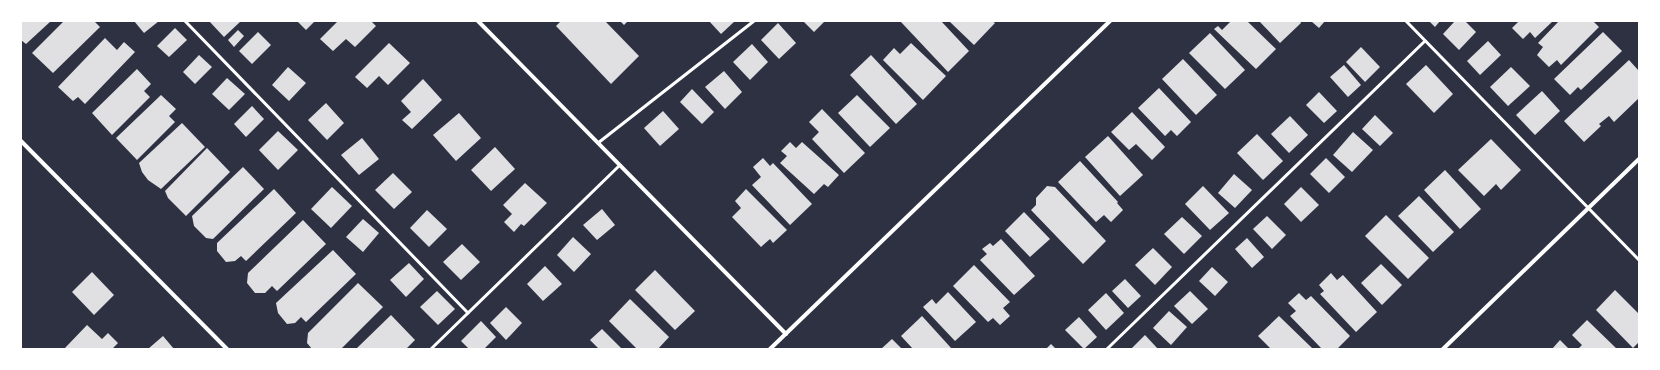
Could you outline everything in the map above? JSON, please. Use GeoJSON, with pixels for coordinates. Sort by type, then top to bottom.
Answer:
{"type":"FeatureCollection","features":[{"type":"Feature","properties":{"kind":"street"},"geometry":{"type":"LineString","coordinates":[[478,21],[786,334]]}},
{"type":"Feature","properties":{"kind":"street"},"geometry":{"type":"LineString","coordinates":[[770,349],[1110,21]]}},
{"type":"Feature","properties":{"kind":"street"},"geometry":{"type":"LineString","coordinates":[[21,141],[227,349]]}},
{"type":"Feature","properties":{"kind":"street"},"geometry":{"type":"LineString","coordinates":[[1443,349],[1639,159]]}},
{"type":"Feature","properties":{"kind":"lane"},"geometry":{"type":"LineString","coordinates":[[185,21],[468,313]]}},
{"type":"Feature","properties":{"kind":"lane"},"geometry":{"type":"LineString","coordinates":[[598,143],[754,21]]}},
{"type":"Feature","properties":{"kind":"lane"},"geometry":{"type":"LineString","coordinates":[[1406,21],[1639,260]]}},
{"type":"Feature","properties":{"kind":"lane"},"geometry":{"type":"LineString","coordinates":[[1107,349],[1425,41]]}},
{"type":"Feature","properties":{"kind":"lane"},"geometry":{"type":"LineString","coordinates":[[431,349],[620,165]]}},
{"type":"Feature","properties":{"kind":"building"},"geometry":{"type":"Polygon","coordinates":[[[21,21],[51,21],[26,44],[21,40],[21,21]]]}},
{"type":"Feature","properties":{"kind":"building"},"geometry":{"type":"Polygon","coordinates":[[[64,21],[94,21],[100,27],[53,73],[32,53],[64,21]]]}},
{"type":"Feature","properties":{"kind":"building"},"geometry":{"type":"Polygon","coordinates":[[[134,21],[159,21],[144,33],[134,21]]]}},
{"type":"Feature","properties":{"kind":"building"},"geometry":{"type":"Polygon","coordinates":[[[209,21],[241,21],[224,37],[209,21]]]}},
{"type":"Feature","properties":{"kind":"building"},"geometry":{"type":"Polygon","coordinates":[[[297,21],[315,21],[306,30],[297,21]]]}},
{"type":"Feature","properties":{"kind":"building"},"geometry":{"type":"Polygon","coordinates":[[[338,21],[371,21],[376,26],[355,47],[346,39],[333,51],[320,39],[338,21]]]}},
{"type":"Feature","properties":{"kind":"building"},"geometry":{"type":"Polygon","coordinates":[[[561,21],[605,21],[639,56],[611,84],[556,26],[561,21]]]}},
{"type":"Feature","properties":{"kind":"building"},"geometry":{"type":"Polygon","coordinates":[[[620,21],[628,21],[624,25],[620,21]]]}},
{"type":"Feature","properties":{"kind":"building"},"geometry":{"type":"Polygon","coordinates":[[[709,21],[735,21],[721,34],[709,21]]]}},
{"type":"Feature","properties":{"kind":"building"},"geometry":{"type":"Polygon","coordinates":[[[803,21],[825,21],[814,32],[803,21]]]}},
{"type":"Feature","properties":{"kind":"building"},"geometry":{"type":"Polygon","coordinates":[[[941,21],[969,51],[948,72],[901,22],[941,21]]]}},
{"type":"Feature","properties":{"kind":"building"},"geometry":{"type":"Polygon","coordinates":[[[949,21],[992,21],[995,23],[974,45],[949,21]]]}},
{"type":"Feature","properties":{"kind":"building"},"geometry":{"type":"Polygon","coordinates":[[[1231,21],[1247,21],[1276,49],[1256,69],[1214,29],[1218,26],[1222,30],[1231,21]]]}},
{"type":"Feature","properties":{"kind":"building"},"geometry":{"type":"Polygon","coordinates":[[[1259,21],[1300,21],[1301,23],[1280,43],[1259,21]]]}},
{"type":"Feature","properties":{"kind":"building"},"geometry":{"type":"Polygon","coordinates":[[[1311,21],[1325,21],[1319,28],[1311,21]]]}},
{"type":"Feature","properties":{"kind":"building"},"geometry":{"type":"Polygon","coordinates":[[[1429,21],[1440,21],[1435,27],[1429,21]]]}},
{"type":"Feature","properties":{"kind":"building"},"geometry":{"type":"Polygon","coordinates":[[[1455,21],[1465,21],[1476,32],[1459,50],[1443,34],[1455,21]]]}},
{"type":"Feature","properties":{"kind":"building"},"geometry":{"type":"Polygon","coordinates":[[[1519,21],[1553,21],[1535,38],[1530,32],[1523,39],[1512,28],[1519,21]]]}},
{"type":"Feature","properties":{"kind":"building"},"geometry":{"type":"Polygon","coordinates":[[[1559,21],[1593,21],[1599,27],[1561,65],[1557,60],[1549,67],[1537,55],[1543,47],[1538,43],[1559,21]]]}},
{"type":"Feature","properties":{"kind":"building"},"geometry":{"type":"Polygon","coordinates":[[[778,23],[796,43],[779,59],[761,40],[778,23]]]}},
{"type":"Feature","properties":{"kind":"building"},"geometry":{"type":"Polygon","coordinates":[[[175,28],[187,40],[169,57],[157,46],[175,28]]]}},
{"type":"Feature","properties":{"kind":"building"},"geometry":{"type":"Polygon","coordinates":[[[238,30],[244,36],[234,47],[228,40],[238,30]]]}},
{"type":"Feature","properties":{"kind":"building"},"geometry":{"type":"Polygon","coordinates":[[[258,32],[271,45],[252,64],[239,51],[258,32]]]}},
{"type":"Feature","properties":{"kind":"building"},"geometry":{"type":"Polygon","coordinates":[[[1603,32],[1622,51],[1581,90],[1578,87],[1570,95],[1554,79],[1603,32]]]}},
{"type":"Feature","properties":{"kind":"building"},"geometry":{"type":"Polygon","coordinates":[[[1210,33],[1245,70],[1225,89],[1189,53],[1210,33]]]}},
{"type":"Feature","properties":{"kind":"building"},"geometry":{"type":"Polygon","coordinates":[[[105,38],[117,50],[124,42],[135,52],[85,104],[78,97],[73,101],[58,87],[105,38]]]}},
{"type":"Feature","properties":{"kind":"building"},"geometry":{"type":"Polygon","coordinates":[[[1488,41],[1501,55],[1480,75],[1467,61],[1488,41]]]}},
{"type":"Feature","properties":{"kind":"building"},"geometry":{"type":"Polygon","coordinates":[[[389,43],[410,63],[388,85],[379,76],[367,88],[355,77],[389,43]]]}},
{"type":"Feature","properties":{"kind":"building"},"geometry":{"type":"Polygon","coordinates":[[[911,43],[946,76],[923,100],[883,60],[894,48],[900,54],[911,43]]]}},
{"type":"Feature","properties":{"kind":"building"},"geometry":{"type":"Polygon","coordinates":[[[752,44],[768,62],[750,80],[733,62],[752,44]]]}},
{"type":"Feature","properties":{"kind":"building"},"geometry":{"type":"Polygon","coordinates":[[[1361,47],[1380,67],[1365,82],[1346,62],[1361,47]]]}},
{"type":"Feature","properties":{"kind":"building"},"geometry":{"type":"Polygon","coordinates":[[[199,55],[212,67],[195,84],[183,72],[199,55]]]}},
{"type":"Feature","properties":{"kind":"building"},"geometry":{"type":"Polygon","coordinates":[[[871,55],[917,104],[896,124],[850,75],[871,55]]]}},
{"type":"Feature","properties":{"kind":"building"},"geometry":{"type":"Polygon","coordinates":[[[1183,59],[1217,95],[1196,115],[1162,79],[1183,59]]]}},
{"type":"Feature","properties":{"kind":"building"},"geometry":{"type":"Polygon","coordinates":[[[1629,60],[1639,71],[1639,98],[1614,122],[1609,116],[1599,124],[1601,126],[1584,142],[1564,121],[1629,60]]]}},
{"type":"Feature","properties":{"kind":"building"},"geometry":{"type":"Polygon","coordinates":[[[1344,65],[1361,85],[1348,97],[1330,77],[1344,65]]]}},
{"type":"Feature","properties":{"kind":"building"},"geometry":{"type":"Polygon","coordinates":[[[1426,65],[1453,94],[1434,113],[1406,84],[1426,65]]]}},
{"type":"Feature","properties":{"kind":"building"},"geometry":{"type":"Polygon","coordinates":[[[288,67],[306,83],[289,101],[272,85],[288,67]]]}},
{"type":"Feature","properties":{"kind":"building"},"geometry":{"type":"Polygon","coordinates":[[[1511,67],[1530,86],[1508,106],[1490,87],[1511,67]]]}},
{"type":"Feature","properties":{"kind":"building"},"geometry":{"type":"Polygon","coordinates":[[[137,69],[151,84],[144,91],[150,97],[112,135],[92,113],[137,69]]]}},
{"type":"Feature","properties":{"kind":"building"},"geometry":{"type":"Polygon","coordinates":[[[724,71],[742,92],[725,109],[705,87],[724,71]]]}},
{"type":"Feature","properties":{"kind":"building"},"geometry":{"type":"Polygon","coordinates":[[[227,78],[245,94],[229,110],[212,94],[227,78]]]}},
{"type":"Feature","properties":{"kind":"building"},"geometry":{"type":"Polygon","coordinates":[[[423,79],[442,100],[412,129],[402,120],[411,112],[401,101],[423,79]]]}},
{"type":"Feature","properties":{"kind":"building"},"geometry":{"type":"Polygon","coordinates":[[[1159,88],[1191,122],[1177,136],[1171,130],[1165,136],[1138,108],[1159,88]]]}},
{"type":"Feature","properties":{"kind":"building"},"geometry":{"type":"Polygon","coordinates":[[[692,89],[714,112],[702,124],[680,102],[692,89]]]}},
{"type":"Feature","properties":{"kind":"building"},"geometry":{"type":"Polygon","coordinates":[[[1542,91],[1560,111],[1535,135],[1516,115],[1542,91]]]}},
{"type":"Feature","properties":{"kind":"building"},"geometry":{"type":"Polygon","coordinates":[[[1319,92],[1337,111],[1324,123],[1306,105],[1319,92]]]}},
{"type":"Feature","properties":{"kind":"building"},"geometry":{"type":"Polygon","coordinates":[[[161,95],[176,109],[169,116],[175,122],[137,160],[116,138],[161,95]]]}},
{"type":"Feature","properties":{"kind":"building"},"geometry":{"type":"Polygon","coordinates":[[[857,95],[890,128],[870,147],[838,113],[857,95]]]}},
{"type":"Feature","properties":{"kind":"building"},"geometry":{"type":"Polygon","coordinates":[[[326,103],[344,123],[327,140],[308,120],[326,103]]]}},
{"type":"Feature","properties":{"kind":"building"},"geometry":{"type":"Polygon","coordinates":[[[252,106],[264,119],[246,137],[234,124],[252,106]]]}},
{"type":"Feature","properties":{"kind":"building"},"geometry":{"type":"Polygon","coordinates":[[[822,109],[865,153],[844,173],[812,139],[819,132],[809,122],[822,109]]]}},
{"type":"Feature","properties":{"kind":"building"},"geometry":{"type":"Polygon","coordinates":[[[663,111],[679,129],[660,146],[644,128],[663,111]]]}},
{"type":"Feature","properties":{"kind":"building"},"geometry":{"type":"Polygon","coordinates":[[[1132,112],[1165,147],[1152,160],[1136,144],[1129,150],[1111,132],[1132,112]]]}},
{"type":"Feature","properties":{"kind":"building"},"geometry":{"type":"Polygon","coordinates":[[[459,113],[481,138],[456,161],[433,135],[459,113]]]}},
{"type":"Feature","properties":{"kind":"building"},"geometry":{"type":"Polygon","coordinates":[[[1375,115],[1393,133],[1380,146],[1362,129],[1375,115]]]}},
{"type":"Feature","properties":{"kind":"building"},"geometry":{"type":"Polygon","coordinates":[[[1290,116],[1308,135],[1289,153],[1271,134],[1290,116]]]}},
{"type":"Feature","properties":{"kind":"building"},"geometry":{"type":"Polygon","coordinates":[[[182,123],[205,147],[161,189],[148,180],[142,172],[139,163],[182,123]]]}},
{"type":"Feature","properties":{"kind":"building"},"geometry":{"type":"Polygon","coordinates":[[[278,131],[298,150],[278,170],[259,150],[278,131]]]}},
{"type":"Feature","properties":{"kind":"building"},"geometry":{"type":"Polygon","coordinates":[[[1353,132],[1373,150],[1352,172],[1333,155],[1353,132]]]}},
{"type":"Feature","properties":{"kind":"building"},"geometry":{"type":"Polygon","coordinates":[[[1257,134],[1283,161],[1263,180],[1237,153],[1257,134]]]}},
{"type":"Feature","properties":{"kind":"building"},"geometry":{"type":"Polygon","coordinates":[[[1108,136],[1143,175],[1120,196],[1085,157],[1108,136]]]}},
{"type":"Feature","properties":{"kind":"building"},"geometry":{"type":"Polygon","coordinates":[[[362,138],[379,159],[359,175],[341,155],[362,138]]]}},
{"type":"Feature","properties":{"kind":"building"},"geometry":{"type":"Polygon","coordinates":[[[1491,139],[1521,170],[1501,190],[1496,184],[1484,196],[1458,170],[1491,139]]]}},
{"type":"Feature","properties":{"kind":"building"},"geometry":{"type":"Polygon","coordinates":[[[790,142],[796,148],[802,142],[839,175],[828,187],[824,184],[814,194],[780,163],[787,156],[781,151],[790,142]]]}},
{"type":"Feature","properties":{"kind":"building"},"geometry":{"type":"Polygon","coordinates":[[[495,147],[515,169],[491,191],[471,170],[495,147]]]}},
{"type":"Feature","properties":{"kind":"building"},"geometry":{"type":"Polygon","coordinates":[[[207,148],[230,172],[186,216],[168,198],[165,191],[207,148]]]}},
{"type":"Feature","properties":{"kind":"building"},"geometry":{"type":"Polygon","coordinates":[[[763,158],[770,166],[773,163],[812,204],[790,225],[752,185],[761,177],[753,167],[763,158]]]}},
{"type":"Feature","properties":{"kind":"building"},"geometry":{"type":"Polygon","coordinates":[[[1326,158],[1345,177],[1329,193],[1310,174],[1326,158]]]}},
{"type":"Feature","properties":{"kind":"building"},"geometry":{"type":"Polygon","coordinates":[[[1080,161],[1118,202],[1117,203],[1123,210],[1111,222],[1104,215],[1096,222],[1058,182],[1080,161]]]}},
{"type":"Feature","properties":{"kind":"building"},"geometry":{"type":"Polygon","coordinates":[[[243,167],[264,189],[213,239],[206,238],[194,226],[192,216],[243,167]]]}},
{"type":"Feature","properties":{"kind":"building"},"geometry":{"type":"Polygon","coordinates":[[[1445,170],[1481,209],[1460,229],[1424,190],[1445,170]]]}},
{"type":"Feature","properties":{"kind":"building"},"geometry":{"type":"Polygon","coordinates":[[[393,173],[412,192],[394,209],[375,190],[393,173]]]}},
{"type":"Feature","properties":{"kind":"building"},"geometry":{"type":"Polygon","coordinates":[[[1234,174],[1252,190],[1235,208],[1218,193],[1234,174]]]}},
{"type":"Feature","properties":{"kind":"building"},"geometry":{"type":"Polygon","coordinates":[[[525,183],[547,203],[524,226],[521,224],[514,232],[504,222],[512,214],[503,205],[525,183]]]}},
{"type":"Feature","properties":{"kind":"building"},"geometry":{"type":"Polygon","coordinates":[[[1047,186],[1055,187],[1106,241],[1083,264],[1031,210],[1036,205],[1036,198],[1047,186]]]}},
{"type":"Feature","properties":{"kind":"building"},"geometry":{"type":"Polygon","coordinates":[[[1203,186],[1229,213],[1210,230],[1185,204],[1203,186]]]}},
{"type":"Feature","properties":{"kind":"building"},"geometry":{"type":"Polygon","coordinates":[[[332,187],[352,206],[331,228],[311,209],[332,187]]]}},
{"type":"Feature","properties":{"kind":"building"},"geometry":{"type":"Polygon","coordinates":[[[1301,187],[1319,205],[1301,222],[1284,204],[1301,187]]]}},
{"type":"Feature","properties":{"kind":"building"},"geometry":{"type":"Polygon","coordinates":[[[274,189],[296,213],[246,261],[241,256],[235,261],[226,262],[217,251],[217,243],[274,189]]]}},
{"type":"Feature","properties":{"kind":"building"},"geometry":{"type":"Polygon","coordinates":[[[746,189],[787,230],[773,243],[770,239],[761,247],[732,217],[741,208],[735,201],[746,189]]]}},
{"type":"Feature","properties":{"kind":"building"},"geometry":{"type":"Polygon","coordinates":[[[1419,196],[1454,232],[1433,252],[1398,216],[1419,196]]]}},
{"type":"Feature","properties":{"kind":"building"},"geometry":{"type":"Polygon","coordinates":[[[602,209],[615,225],[597,240],[583,225],[602,209]]]}},
{"type":"Feature","properties":{"kind":"building"},"geometry":{"type":"Polygon","coordinates":[[[427,210],[447,229],[429,247],[410,228],[427,210]]]}},
{"type":"Feature","properties":{"kind":"building"},"geometry":{"type":"Polygon","coordinates":[[[1024,212],[1050,239],[1030,257],[1005,231],[1024,212]]]}},
{"type":"Feature","properties":{"kind":"building"},"geometry":{"type":"Polygon","coordinates":[[[1386,215],[1429,258],[1408,279],[1365,236],[1386,215]]]}},
{"type":"Feature","properties":{"kind":"building"},"geometry":{"type":"Polygon","coordinates":[[[1267,216],[1286,235],[1272,249],[1253,229],[1267,216]]]}},
{"type":"Feature","properties":{"kind":"building"},"geometry":{"type":"Polygon","coordinates":[[[1182,217],[1202,236],[1184,254],[1164,234],[1182,217]]]}},
{"type":"Feature","properties":{"kind":"building"},"geometry":{"type":"Polygon","coordinates":[[[363,219],[379,233],[363,252],[346,237],[363,219]]]}},
{"type":"Feature","properties":{"kind":"building"},"geometry":{"type":"Polygon","coordinates":[[[303,220],[326,244],[277,291],[272,286],[265,293],[255,293],[247,283],[248,273],[303,220]]]}},
{"type":"Feature","properties":{"kind":"building"},"geometry":{"type":"Polygon","coordinates":[[[573,237],[591,254],[574,272],[557,255],[573,237]]]}},
{"type":"Feature","properties":{"kind":"building"},"geometry":{"type":"Polygon","coordinates":[[[1247,238],[1264,257],[1252,268],[1235,249],[1247,238]]]}},
{"type":"Feature","properties":{"kind":"building"},"geometry":{"type":"Polygon","coordinates":[[[1001,239],[1035,276],[1014,295],[980,260],[987,254],[982,249],[990,243],[993,246],[1001,239]]]}},
{"type":"Feature","properties":{"kind":"building"},"geometry":{"type":"Polygon","coordinates":[[[462,244],[480,262],[461,280],[443,262],[462,244]]]}},
{"type":"Feature","properties":{"kind":"building"},"geometry":{"type":"Polygon","coordinates":[[[1153,248],[1172,267],[1155,285],[1135,265],[1153,248]]]}},
{"type":"Feature","properties":{"kind":"building"},"geometry":{"type":"Polygon","coordinates":[[[333,250],[356,274],[306,322],[301,317],[295,323],[287,324],[278,313],[276,303],[333,250]]]}},
{"type":"Feature","properties":{"kind":"building"},"geometry":{"type":"Polygon","coordinates":[[[409,263],[424,279],[406,297],[390,280],[409,263]]]}},
{"type":"Feature","properties":{"kind":"building"},"geometry":{"type":"Polygon","coordinates":[[[1381,264],[1402,285],[1382,305],[1361,283],[1381,264]]]}},
{"type":"Feature","properties":{"kind":"building"},"geometry":{"type":"Polygon","coordinates":[[[974,265],[1010,302],[1003,308],[1010,316],[1000,325],[993,318],[988,322],[953,286],[974,265]]]}},
{"type":"Feature","properties":{"kind":"building"},"geometry":{"type":"Polygon","coordinates":[[[545,266],[562,284],[543,301],[527,284],[545,266]]]}},
{"type":"Feature","properties":{"kind":"building"},"geometry":{"type":"Polygon","coordinates":[[[1212,267],[1228,282],[1215,296],[1199,281],[1212,267]]]}},
{"type":"Feature","properties":{"kind":"building"},"geometry":{"type":"Polygon","coordinates":[[[655,270],[695,311],[675,330],[635,290],[655,270]]]}},
{"type":"Feature","properties":{"kind":"building"},"geometry":{"type":"Polygon","coordinates":[[[92,272],[114,295],[94,315],[72,292],[92,272]]]}},
{"type":"Feature","properties":{"kind":"building"},"geometry":{"type":"Polygon","coordinates":[[[1331,273],[1337,280],[1343,275],[1377,312],[1356,332],[1320,294],[1324,291],[1319,285],[1331,273]]]}},
{"type":"Feature","properties":{"kind":"building"},"geometry":{"type":"Polygon","coordinates":[[[1125,279],[1141,296],[1128,308],[1112,291],[1125,279]]]}},
{"type":"Feature","properties":{"kind":"building"},"geometry":{"type":"Polygon","coordinates":[[[358,283],[383,307],[341,349],[312,349],[307,343],[308,333],[358,283]]]}},
{"type":"Feature","properties":{"kind":"building"},"geometry":{"type":"Polygon","coordinates":[[[1615,290],[1639,314],[1639,342],[1633,348],[1596,310],[1615,290]]]}},
{"type":"Feature","properties":{"kind":"building"},"geometry":{"type":"Polygon","coordinates":[[[437,291],[455,309],[438,325],[420,307],[437,291]]]}},
{"type":"Feature","properties":{"kind":"building"},"geometry":{"type":"Polygon","coordinates":[[[1190,291],[1208,309],[1192,324],[1174,306],[1190,291]]]}},
{"type":"Feature","properties":{"kind":"building"},"geometry":{"type":"Polygon","coordinates":[[[948,292],[976,322],[955,341],[923,307],[932,299],[936,304],[948,292]]]}},
{"type":"Feature","properties":{"kind":"building"},"geometry":{"type":"Polygon","coordinates":[[[1106,293],[1124,313],[1106,330],[1088,310],[1106,293]]]}},
{"type":"Feature","properties":{"kind":"building"},"geometry":{"type":"Polygon","coordinates":[[[1299,293],[1306,300],[1311,296],[1350,336],[1337,349],[1322,349],[1290,316],[1296,311],[1288,303],[1299,293]]]}},
{"type":"Feature","properties":{"kind":"building"},"geometry":{"type":"Polygon","coordinates":[[[630,299],[669,337],[658,349],[637,349],[609,321],[630,299]]]}},
{"type":"Feature","properties":{"kind":"building"},"geometry":{"type":"Polygon","coordinates":[[[506,307],[522,323],[506,340],[490,323],[506,307]]]}},
{"type":"Feature","properties":{"kind":"building"},"geometry":{"type":"Polygon","coordinates":[[[1169,311],[1187,327],[1171,345],[1153,328],[1169,311]]]}},
{"type":"Feature","properties":{"kind":"building"},"geometry":{"type":"Polygon","coordinates":[[[391,315],[415,340],[406,349],[356,349],[391,315]]]}},
{"type":"Feature","properties":{"kind":"building"},"geometry":{"type":"Polygon","coordinates":[[[922,316],[952,349],[913,349],[901,336],[922,316]]]}},
{"type":"Feature","properties":{"kind":"building"},"geometry":{"type":"Polygon","coordinates":[[[1279,316],[1313,349],[1271,349],[1258,336],[1279,316]]]}},
{"type":"Feature","properties":{"kind":"building"},"geometry":{"type":"Polygon","coordinates":[[[1079,317],[1097,337],[1084,349],[1065,330],[1079,317]]]}},
{"type":"Feature","properties":{"kind":"building"},"geometry":{"type":"Polygon","coordinates":[[[1587,320],[1617,349],[1578,349],[1582,345],[1572,335],[1587,320]]]}},
{"type":"Feature","properties":{"kind":"building"},"geometry":{"type":"Polygon","coordinates":[[[481,321],[496,337],[484,349],[469,349],[461,341],[481,321]]]}},
{"type":"Feature","properties":{"kind":"building"},"geometry":{"type":"Polygon","coordinates":[[[87,325],[102,339],[108,333],[118,343],[112,349],[64,349],[87,325]]]}},
{"type":"Feature","properties":{"kind":"building"},"geometry":{"type":"Polygon","coordinates":[[[602,329],[622,349],[599,349],[590,340],[602,329]]]}},
{"type":"Feature","properties":{"kind":"building"},"geometry":{"type":"Polygon","coordinates":[[[1145,335],[1158,349],[1131,349],[1145,335]]]}},
{"type":"Feature","properties":{"kind":"building"},"geometry":{"type":"Polygon","coordinates":[[[163,336],[174,349],[148,349],[163,336]]]}},
{"type":"Feature","properties":{"kind":"building"},"geometry":{"type":"Polygon","coordinates":[[[892,339],[902,349],[881,349],[892,339]]]}},
{"type":"Feature","properties":{"kind":"building"},"geometry":{"type":"Polygon","coordinates":[[[1560,340],[1569,349],[1552,349],[1560,340]]]}},
{"type":"Feature","properties":{"kind":"building"},"geometry":{"type":"Polygon","coordinates":[[[1051,344],[1056,349],[1046,349],[1051,344]]]}}]}
